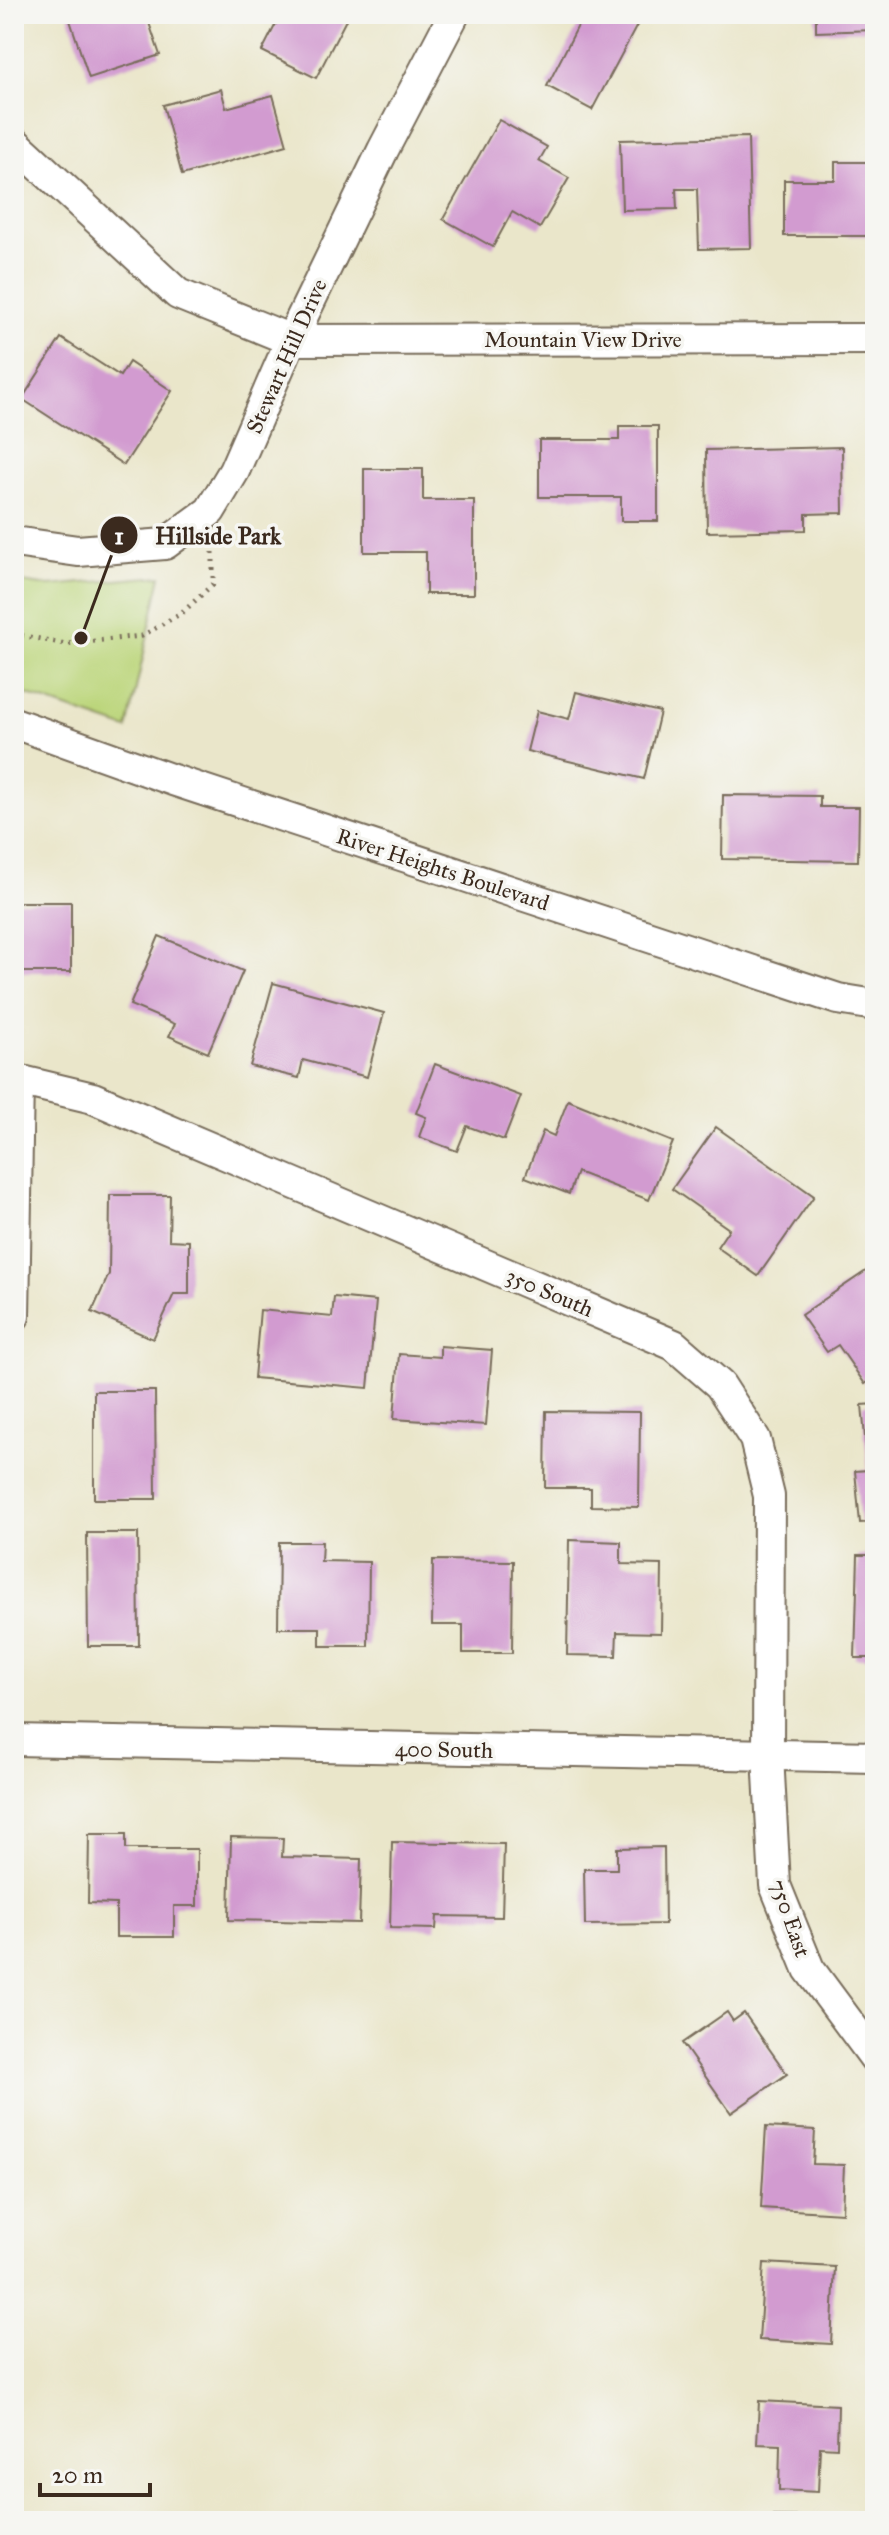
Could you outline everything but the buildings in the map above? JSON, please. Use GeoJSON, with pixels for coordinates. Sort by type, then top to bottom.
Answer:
{"type":"FeatureCollection","features":[{"type":"Feature","properties":{"kind":"street","name":"Stewart Hill Drive"},"geometry":{"type":"LineString","coordinates":[[14,542],[78,551],[165,544],[210,511],[234,471],[291,340],[383,150],[454,14]]}},
{"type":"Feature","properties":{"kind":"street"},"geometry":{"type":"LineString","coordinates":[[14,142],[178,294],[291,340]]}},
{"type":"Feature","properties":{"kind":"street","name":"Mountain View Drive"},"geometry":{"type":"LineString","coordinates":[[291,340],[875,339]]}},
{"type":"Feature","properties":{"kind":"street","name":"River Heights Boulevard"},"geometry":{"type":"LineString","coordinates":[[14,723],[173,780],[838,999],[875,1005]]}},
{"type":"Feature","properties":{"kind":"street"},"geometry":{"type":"LineString","coordinates":[[14,1316],[16,1080]]}},
{"type":"Feature","properties":{"kind":"street","name":"350 South"},"geometry":{"type":"LineString","coordinates":[[16,1080],[93,1098],[674,1345],[720,1385],[755,1439],[769,1496],[768,1755]]}},
{"type":"Feature","properties":{"kind":"street","name":"400 South"},"geometry":{"type":"LineString","coordinates":[[14,1740],[875,1757]]}},
{"type":"Feature","properties":{"kind":"street","name":"750 East"},"geometry":{"type":"LineString","coordinates":[[768,1755],[775,1885],[809,1969],[875,2058]]}},
{"type":"Feature","properties":{"kind":"path"},"geometry":{"type":"LineString","coordinates":[[14,634],[66,644],[142,636],[183,612],[213,584],[213,546]]}},
{"type":"Feature","properties":{"kind":"green space"},"geometry":{"type":"Polygon","coordinates":[[[161,576],[127,729],[14,690],[14,581],[49,586],[161,576]]]}},
{"type":"Feature","properties":{"kind":"place","name":"Hillside Park"},"geometry":{"type":"Point","coordinates":[81,638]}}]}
